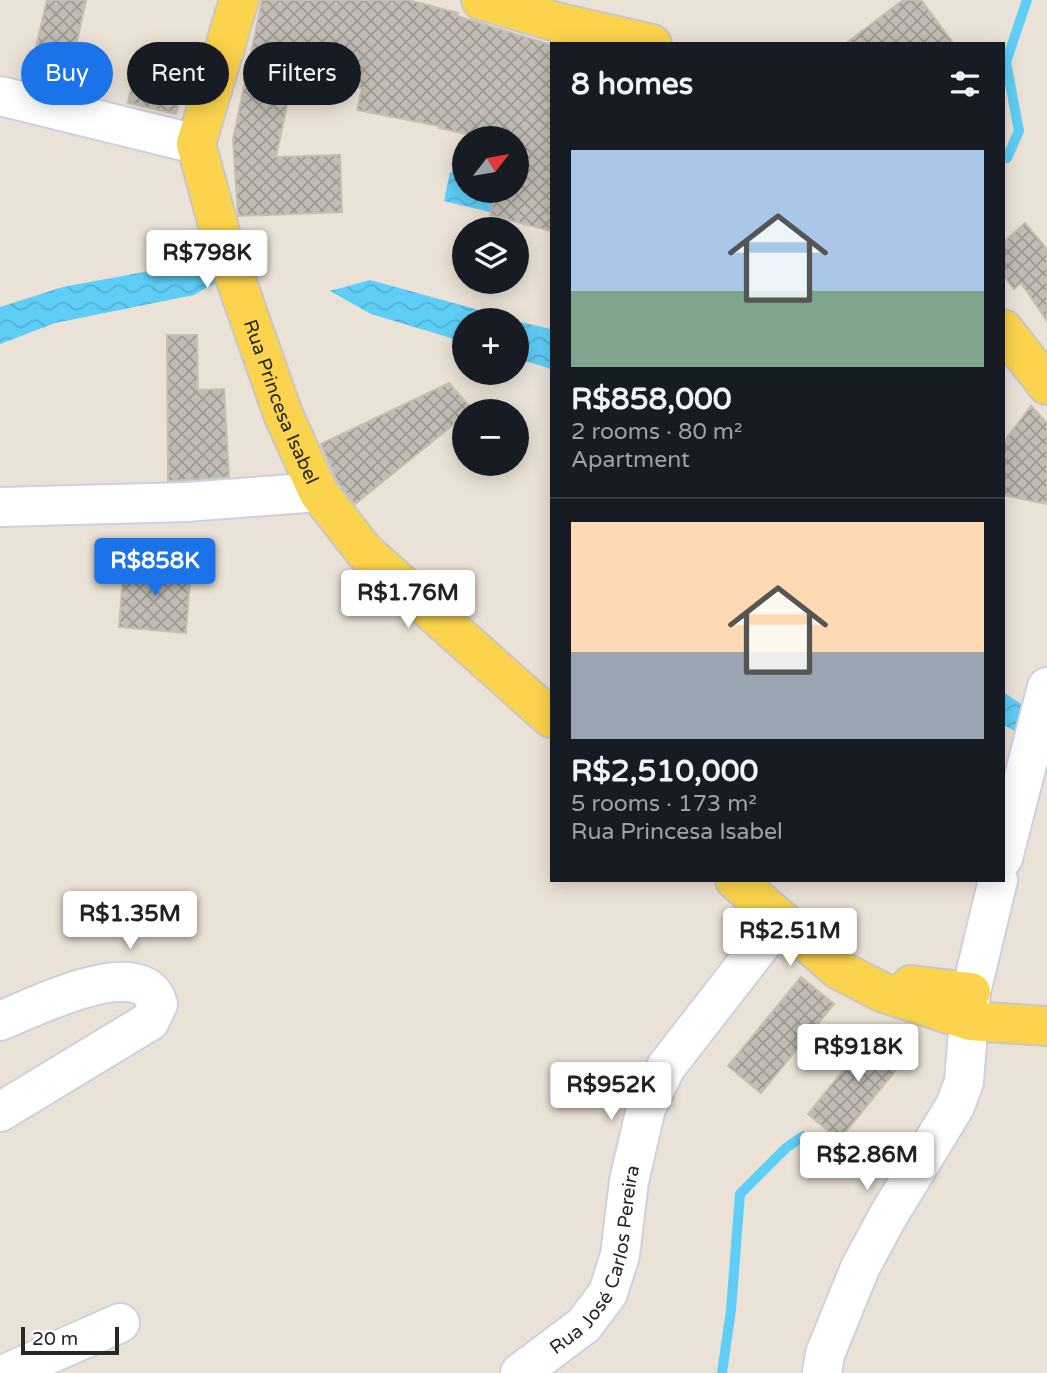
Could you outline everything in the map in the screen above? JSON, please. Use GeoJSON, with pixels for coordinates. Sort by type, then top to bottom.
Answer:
{"type":"FeatureCollection","features":[{"type":"Feature","properties":{"kind":"main road"},"geometry":{"type":"LineString","coordinates":[[196,144],[239,0]]}},
{"type":"Feature","properties":{"kind":"main road"},"geometry":{"type":"LineString","coordinates":[[481,0],[560,23],[643,42]]}},
{"type":"Feature","properties":{"kind":"main road","name":"Rua Princesa Isabel"},"geometry":{"type":"LineString","coordinates":[[196,144],[222,243],[257,346],[318,492],[364,551],[550,717]]}},
{"type":"Feature","properties":{"kind":"main road"},"geometry":{"type":"LineString","coordinates":[[1005,332],[1047,385]]}},
{"type":"Feature","properties":{"kind":"main road"},"geometry":{"type":"LineString","coordinates":[[737,882],[839,970],[884,993],[971,1007],[1047,1026]]}},
{"type":"Feature","properties":{"kind":"street"},"geometry":{"type":"LineString","coordinates":[[0,96],[196,144]]}},
{"type":"Feature","properties":{"kind":"street"},"geometry":{"type":"LineString","coordinates":[[0,507],[186,502],[318,492]]}},
{"type":"Feature","properties":{"kind":"street"},"geometry":{"type":"LineString","coordinates":[[1005,849],[1047,687]]}},
{"type":"Feature","properties":{"kind":"street"},"geometry":{"type":"LineString","coordinates":[[822,1373],[825,1354],[860,1268],[888,1216],[955,1106],[964,1082],[971,1007],[998,882]]}},
{"type":"Feature","properties":{"kind":"street","name":"Rua José Carlos Pereira"},"geometry":{"type":"LineString","coordinates":[[520,1373],[584,1325],[608,1293],[620,1255],[629,1181],[646,1108],[666,1067],[780,920]]}},
{"type":"Feature","properties":{"kind":"street"},"geometry":{"type":"LineString","coordinates":[[0,1021],[98,984],[126,981],[149,987],[156,998],[158,1010],[155,1017],[140,1027],[0,1112]]}},
{"type":"Feature","properties":{"kind":"street"},"geometry":{"type":"LineString","coordinates":[[7,1373],[120,1323]]}},
{"type":"Feature","properties":{"kind":"water"},"geometry":{"type":"Polygon","coordinates":[[[450,172],[452,172],[452,203],[444,201],[450,172]]]}},
{"type":"Feature","properties":{"kind":"water"},"geometry":{"type":"Polygon","coordinates":[[[452,203],[509,203],[506,216],[452,203]]]}},
{"type":"Feature","properties":{"kind":"water"},"geometry":{"type":"Polygon","coordinates":[[[165,268],[191,269],[225,277],[194,295],[55,323],[0,344],[0,307],[63,287],[165,268]]]}},
{"type":"Feature","properties":{"kind":"water"},"geometry":{"type":"Polygon","coordinates":[[[370,280],[472,308],[452,308],[452,338],[371,314],[330,291],[370,280]]]}},
{"type":"Feature","properties":{"kind":"water"},"geometry":{"type":"Polygon","coordinates":[[[529,324],[550,329],[550,369],[529,362],[529,324]]]}},
{"type":"Feature","properties":{"kind":"water"},"geometry":{"type":"Polygon","coordinates":[[[1005,693],[1047,721],[1047,747],[1005,726],[1005,693]]]}},
{"type":"Feature","properties":{"kind":"building"},"geometry":{"type":"Polygon","coordinates":[[[47,0],[86,0],[77,42],[37,42],[47,0]]]}},
{"type":"Feature","properties":{"kind":"building"},"geometry":{"type":"Polygon","coordinates":[[[262,0],[408,0],[458,13],[457,16],[550,45],[550,231],[529,225],[529,217],[490,215],[493,203],[529,203],[529,126],[452,126],[452,131],[357,110],[358,105],[361,105],[361,42],[253,42],[262,0]]]}},
{"type":"Feature","properties":{"kind":"building"},"geometry":{"type":"Polygon","coordinates":[[[903,0],[921,0],[952,42],[848,42],[903,0]]]}},
{"type":"Feature","properties":{"kind":"building"},"geometry":{"type":"Polygon","coordinates":[[[243,91],[243,105],[287,105],[276,157],[340,155],[342,212],[238,216],[233,139],[243,91]]]}},
{"type":"Feature","properties":{"kind":"building"},"geometry":{"type":"Polygon","coordinates":[[[137,105],[178,105],[176,114],[137,105]]]}},
{"type":"Feature","properties":{"kind":"building"},"geometry":{"type":"Polygon","coordinates":[[[1025,223],[1047,249],[1047,321],[1021,283],[1014,289],[1005,278],[1005,241],[1025,223]]]}},
{"type":"Feature","properties":{"kind":"building"},"geometry":{"type":"Polygon","coordinates":[[[167,335],[197,335],[198,390],[224,389],[229,477],[168,481],[167,335]]]}},
{"type":"Feature","properties":{"kind":"building"},"geometry":{"type":"Polygon","coordinates":[[[449,383],[463,399],[452,399],[452,426],[355,504],[337,481],[321,444],[449,383]]]}},
{"type":"Feature","properties":{"kind":"building"},"geometry":{"type":"Polygon","coordinates":[[[1031,406],[1047,423],[1047,504],[1005,495],[1005,440],[1031,406]]]}},
{"type":"Feature","properties":{"kind":"building"},"geometry":{"type":"Polygon","coordinates":[[[124,562],[191,568],[186,633],[119,627],[124,562]]]}},
{"type":"Feature","properties":{"kind":"building"},"geometry":{"type":"Polygon","coordinates":[[[801,977],[834,1004],[761,1093],[728,1066],[801,977]]]}},
{"type":"Feature","properties":{"kind":"building"},"geometry":{"type":"Polygon","coordinates":[[[873,1033],[883,1033],[909,1054],[839,1140],[808,1114],[873,1033]]]}},
{"type":"Feature","properties":{"kind":"waterway"},"geometry":{"type":"LineString","coordinates":[[1007,158],[1019,131],[1006,62],[1027,0]]}},
{"type":"Feature","properties":{"kind":"waterway"},"geometry":{"type":"LineString","coordinates":[[722,1373],[731,1310],[740,1194],[786,1148],[803,1136]]}}]}
